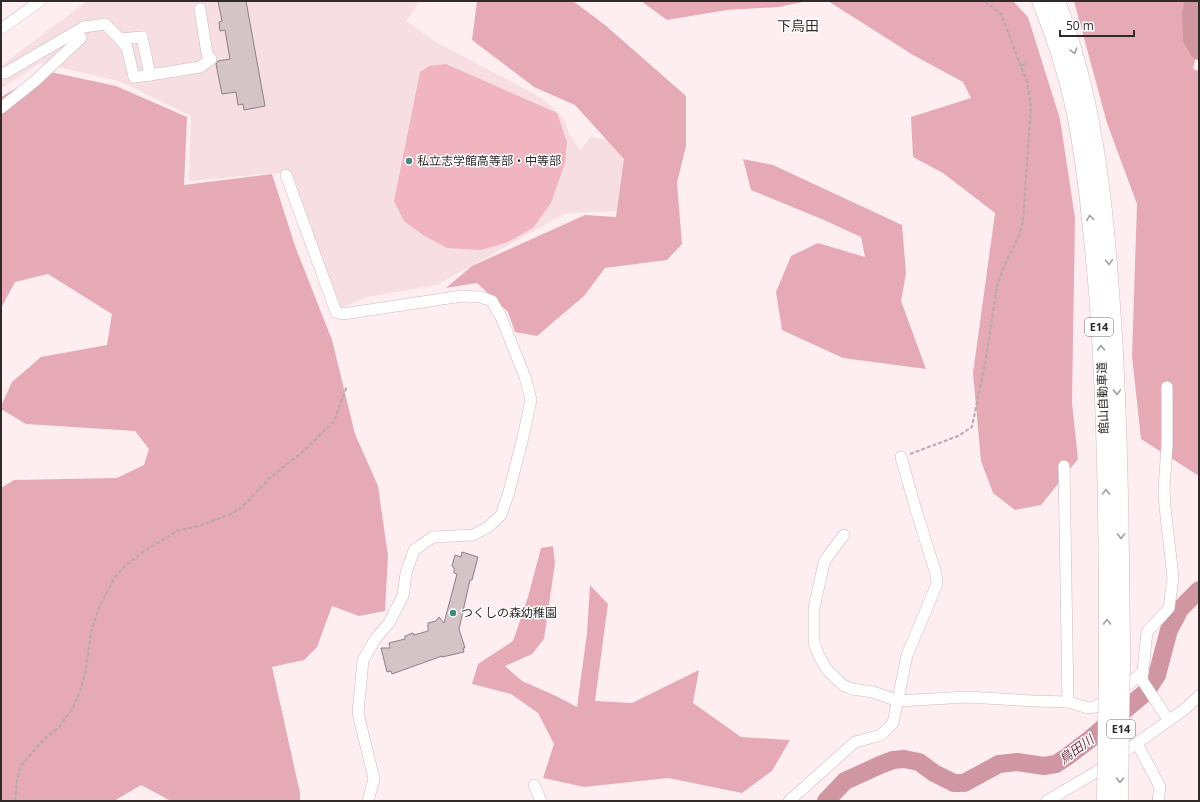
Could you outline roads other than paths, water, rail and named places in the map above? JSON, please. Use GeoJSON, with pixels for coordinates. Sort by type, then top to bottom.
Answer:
{"type":"FeatureCollection","features":[{"type":"Feature","properties":{"kind":"highway","name":"館山自動車道"},"geometry":{"type":"LineString","coordinates":[[1040,1],[1049,24],[1072,99],[1080,141],[1092,228],[1100,339],[1120,801]]}},
{"type":"Feature","properties":{"kind":"highway","name":"館山自動車道"},"geometry":{"type":"LineString","coordinates":[[1057,1],[1075,52],[1085,93],[1096,152],[1106,226],[1115,338],[1121,485],[1115,659],[1105,801]]}},
{"type":"Feature","properties":{"kind":"street"},"geometry":{"type":"LineString","coordinates":[[1,29],[40,1]]}},
{"type":"Feature","properties":{"kind":"street"},"geometry":{"type":"LineString","coordinates":[[1,73],[5,73],[84,27],[104,24],[120,38],[127,48],[134,77],[200,67],[211,59],[207,54],[200,9]]}},
{"type":"Feature","properties":{"kind":"street"},"geometry":{"type":"LineString","coordinates":[[120,38],[142,37],[150,75]]}},
{"type":"Feature","properties":{"kind":"street"},"geometry":{"type":"LineString","coordinates":[[1,108],[35,81],[81,38]]}},
{"type":"Feature","properties":{"kind":"street"},"geometry":{"type":"LineString","coordinates":[[286,175],[336,312],[343,314],[462,296],[480,297],[492,301],[501,316],[525,377],[531,400],[509,492],[501,515],[488,527],[473,535],[433,537],[414,550],[406,573],[403,596],[389,623],[376,638],[363,660],[358,713],[374,779],[368,801]]}},
{"type":"Feature","properties":{"kind":"street"},"geometry":{"type":"LineString","coordinates":[[1167,386],[1167,445],[1164,489],[1173,576],[1169,608],[1147,632],[1142,680],[1169,721]]}},
{"type":"Feature","properties":{"kind":"street"},"geometry":{"type":"LineString","coordinates":[[789,801],[855,742],[881,734],[893,723],[907,655],[937,584],[936,574],[901,457]]}},
{"type":"Feature","properties":{"kind":"street"},"geometry":{"type":"LineString","coordinates":[[1064,466],[1068,702]]}},
{"type":"Feature","properties":{"kind":"street"},"geometry":{"type":"LineString","coordinates":[[844,535],[824,563],[814,608],[814,642],[819,656],[827,670],[842,685],[852,689],[873,692],[898,701],[968,697],[1068,702],[1088,708],[1095,706],[1118,693],[1143,672]]}},
{"type":"Feature","properties":{"kind":"street"},"geometry":{"type":"LineString","coordinates":[[1050,800],[1096,772],[1137,744],[1185,709],[1199,696]]}},
{"type":"Feature","properties":{"kind":"street"},"geometry":{"type":"LineString","coordinates":[[1137,744],[1160,787],[1158,801]]}},
{"type":"Feature","properties":{"kind":"street"},"geometry":{"type":"LineString","coordinates":[[534,785],[541,801]]}},
{"type":"Feature","properties":{"kind":"waterway","name":"鳥田川"},"geometry":{"type":"LineString","coordinates":[[1194,1],[1191,13],[1192,39],[1199,51]]}},
{"type":"Feature","properties":{"kind":"waterway","name":"鳥田川"},"geometry":{"type":"LineString","coordinates":[[826,801],[845,781],[893,760],[904,759],[919,762],[934,773],[954,783],[964,783],[999,764],[1017,762],[1044,766],[1056,764],[1089,740],[1146,692],[1157,675],[1169,630],[1180,609],[1199,590]]}},
{"type":"Feature","properties":{"kind":"place","name":"私立志学館高等部・中等部"},"geometry":{"type":"Point","coordinates":[409,161]}},
{"type":"Feature","properties":{"kind":"place","name":"つくしの森幼稚園"},"geometry":{"type":"Point","coordinates":[453,613]}},
{"type":"Feature","properties":{"kind":"district","name":"下烏田"},"geometry":{"type":"Point","coordinates":[798,26]}}]}
